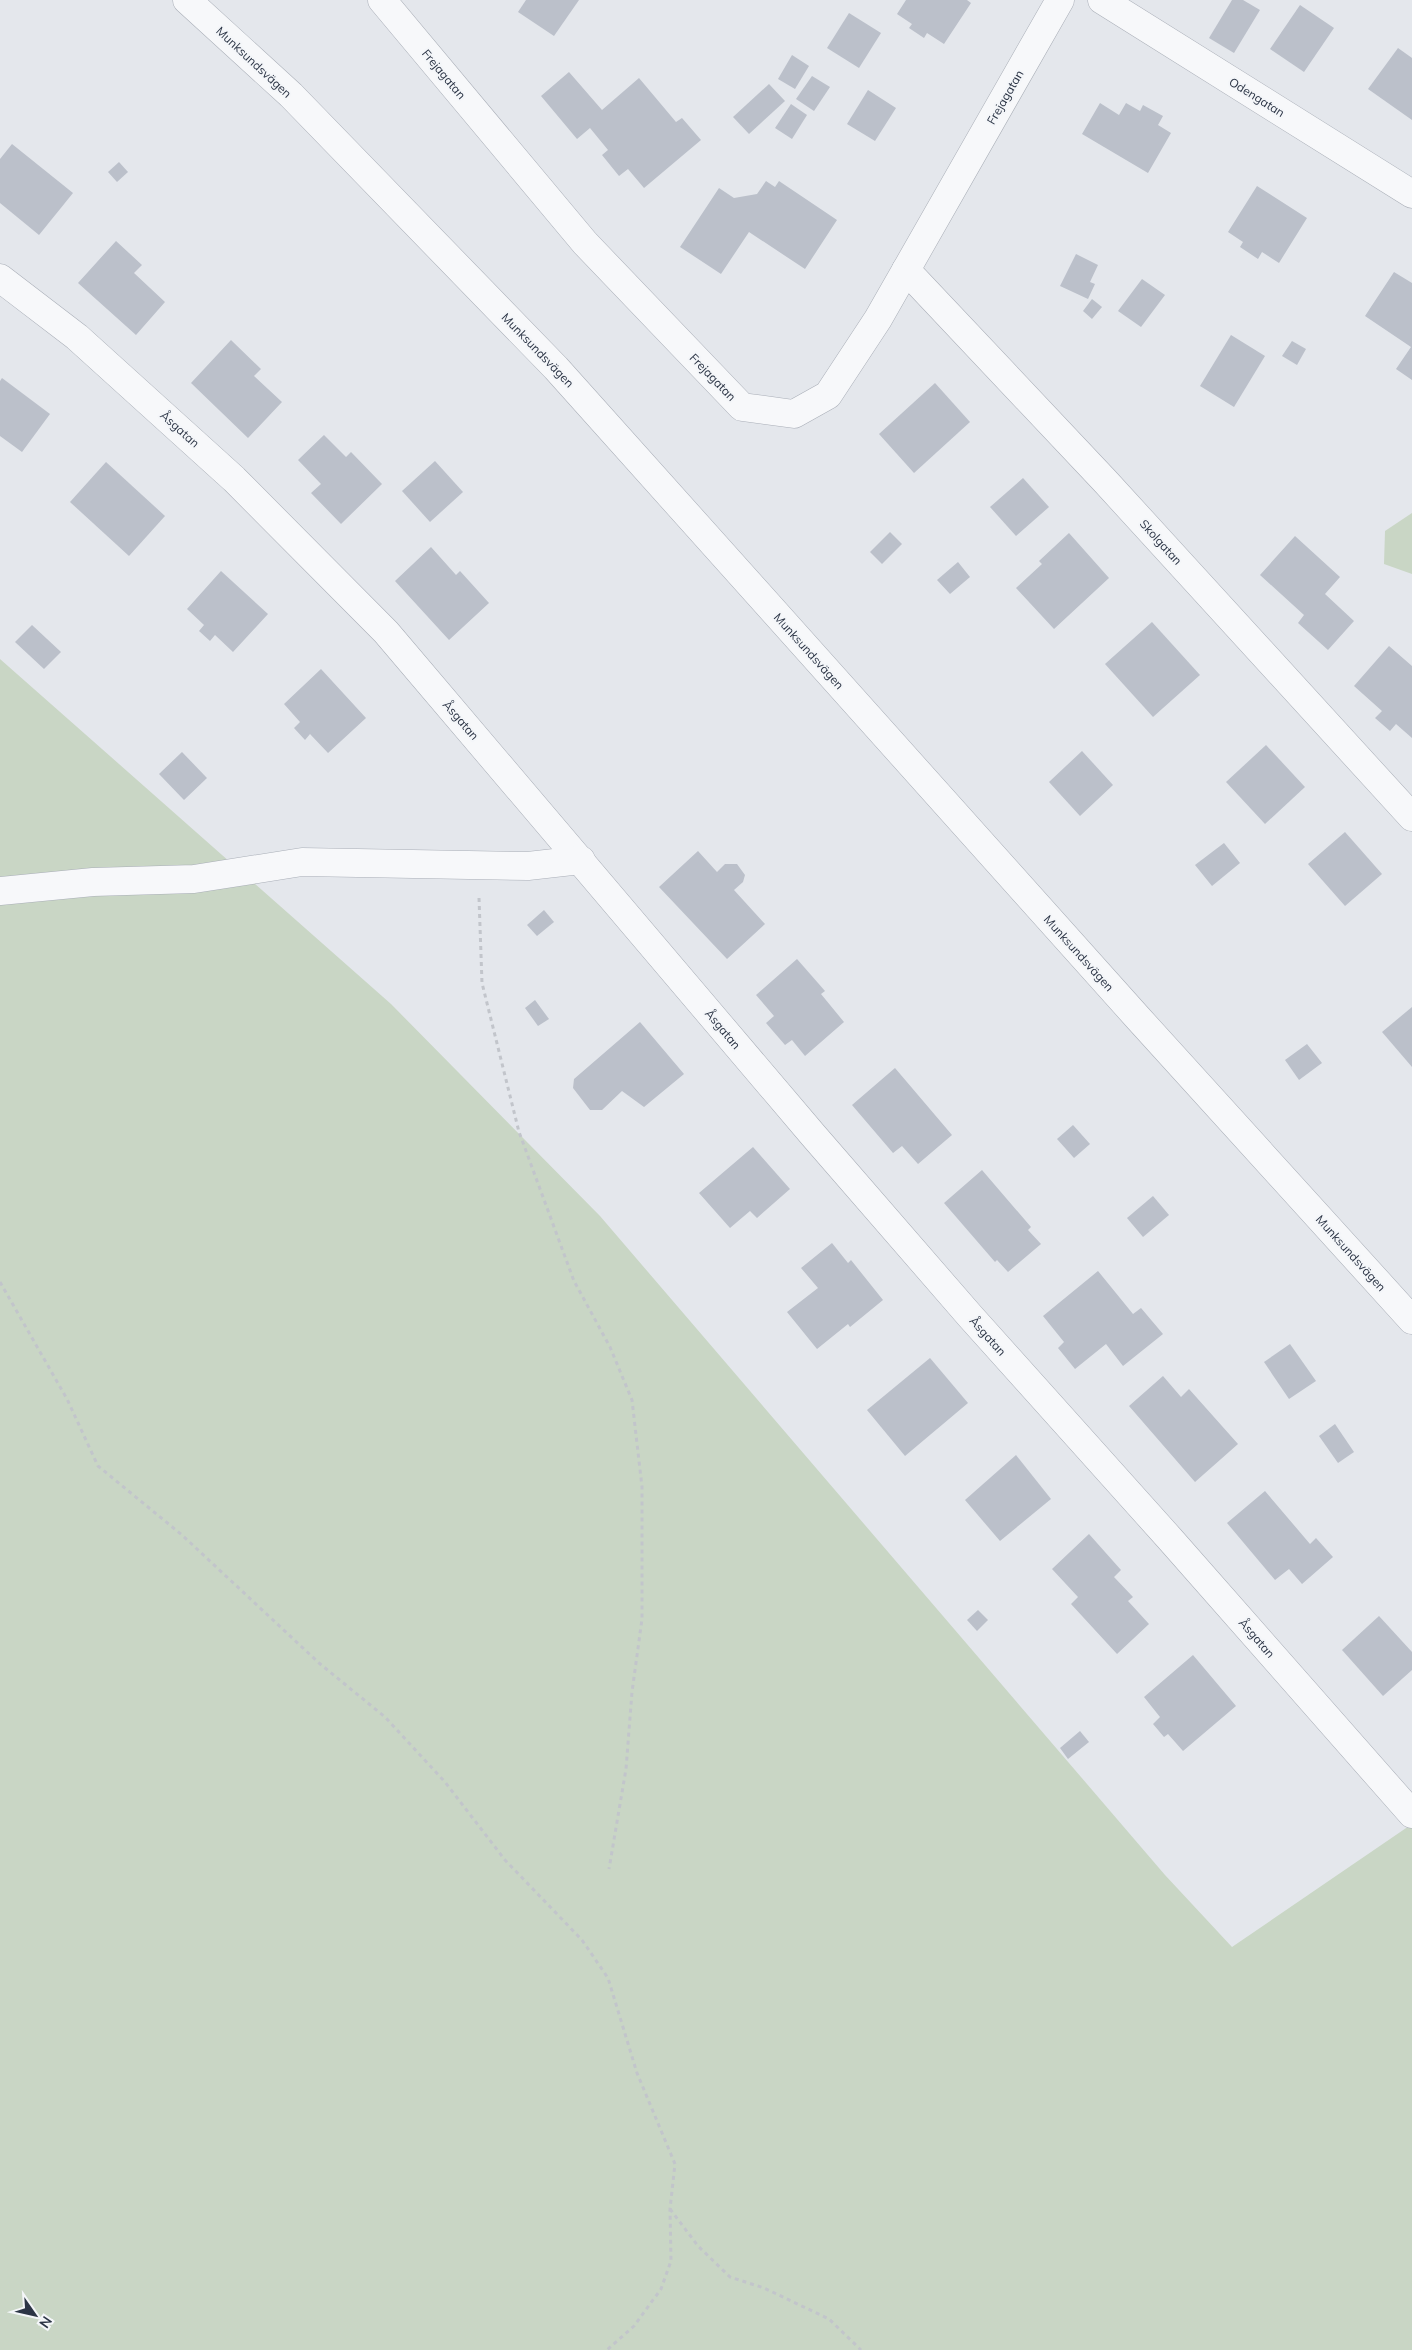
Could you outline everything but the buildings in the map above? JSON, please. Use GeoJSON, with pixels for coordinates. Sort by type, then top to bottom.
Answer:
{"type":"FeatureCollection","features":[{"type":"Feature","properties":{"kind":"street","name":"Munksundsvägen"},"geometry":{"type":"LineString","coordinates":[[187,0],[291,96],[556,368],[1138,1018],[1412,1320]]}},
{"type":"Feature","properties":{"kind":"street","name":"Frejagatan"},"geometry":{"type":"LineString","coordinates":[[382,0],[585,243],[742,407],[794,414],[828,395],[878,319],[1060,0]]}},
{"type":"Feature","properties":{"kind":"street","name":"Odengatan"},"geometry":{"type":"LineString","coordinates":[[1102,0],[1412,194]]}},
{"type":"Feature","properties":{"kind":"street","name":"Skolgatan"},"geometry":{"type":"LineString","coordinates":[[906,270],[1106,481],[1412,817]]}},
{"type":"Feature","properties":{"kind":"street","name":"Åsgatan"},"geometry":{"type":"LineString","coordinates":[[0,278],[77,337],[234,479],[386,632],[813,1135],[970,1316],[1170,1538],[1412,1814]]}},
{"type":"Feature","properties":{"kind":"street"},"geometry":{"type":"LineString","coordinates":[[0,891],[93,882],[194,879],[302,862],[528,866],[581,860]]}},
{"type":"Feature","properties":{"kind":"path"},"geometry":{"type":"LineString","coordinates":[[478,865],[482,983],[519,1132],[574,1281],[610,1347],[632,1400],[642,1487],[642,1619],[632,1692],[626,1769],[609,1869]]}},
{"type":"Feature","properties":{"kind":"path"},"geometry":{"type":"LineString","coordinates":[[0,1282],[67,1399],[98,1466],[182,1535],[319,1663],[385,1717],[445,1782],[506,1860],[582,1940],[608,1978],[637,2073],[675,2164],[670,2209],[671,2261],[661,2289],[634,2326],[607,2350]]}},
{"type":"Feature","properties":{"kind":"path"},"geometry":{"type":"LineString","coordinates":[[670,2209],[698,2246],[730,2277],[764,2288],[829,2319],[861,2350]]}},
{"type":"Feature","properties":{"kind":"green space"},"geometry":{"type":"Polygon","coordinates":[[[1412,513],[1412,574],[1384,564],[1385,531],[1412,513]]]}},
{"type":"Feature","properties":{"kind":"green space"},"geometry":{"type":"Polygon","coordinates":[[[0,659],[391,1004],[600,1216],[1165,1875],[1232,1947],[1412,1824],[1412,2350],[0,2350],[0,659]]]}}]}
